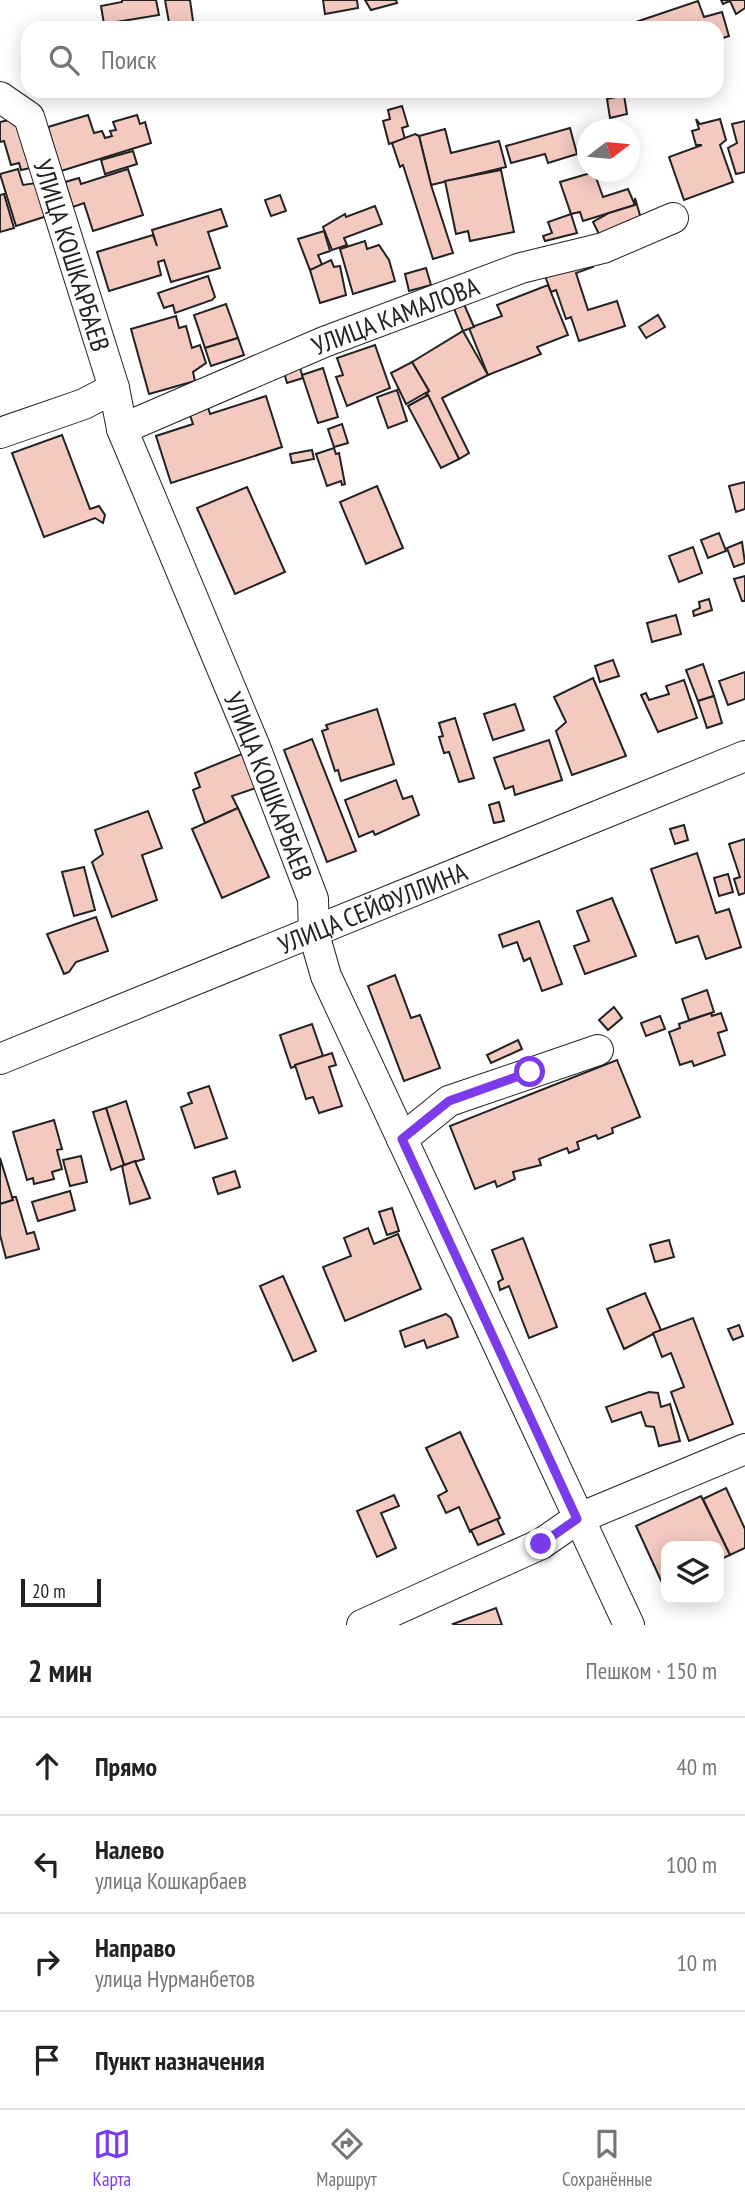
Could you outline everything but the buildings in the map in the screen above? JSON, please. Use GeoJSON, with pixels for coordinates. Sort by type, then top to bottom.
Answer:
{"type":"FeatureCollection","features":[{"type":"Feature","properties":{"kind":"street","name":"УЛИЦА КОШКАРБАЕВ"},"geometry":{"type":"LineString","coordinates":[[0,97],[29,117],[114,388],[122,429],[255,747],[313,898],[314,934],[326,976],[577,1519],[629,1625]]}},
{"type":"Feature","properties":{"kind":"street","name":"УЛИЦА КАМАЛОВА"},"geometry":{"type":"LineString","coordinates":[[122,429],[324,342],[521,268],[603,248],[673,218]]}},
{"type":"Feature","properties":{"kind":"street"},"geometry":{"type":"LineString","coordinates":[[0,433],[84,404],[114,388]]}},
{"type":"Feature","properties":{"kind":"street","name":"УЛИЦА СЕЙФУЛЛИНА"},"geometry":{"type":"LineString","coordinates":[[0,1059],[314,934],[745,756]]}},
{"type":"Feature","properties":{"kind":"street"},"geometry":{"type":"LineString","coordinates":[[402,1139],[449,1101],[598,1050]]}},
{"type":"Feature","properties":{"kind":"street"},"geometry":{"type":"LineString","coordinates":[[362,1625],[541,1544],[577,1519],[745,1449]]}},
{"type":"Feature","properties":{"kind":"route"},"geometry":{"type":"LineString","coordinates":[[530,1072],[449,1101],[402,1139],[577,1519],[541,1544]]}}]}
